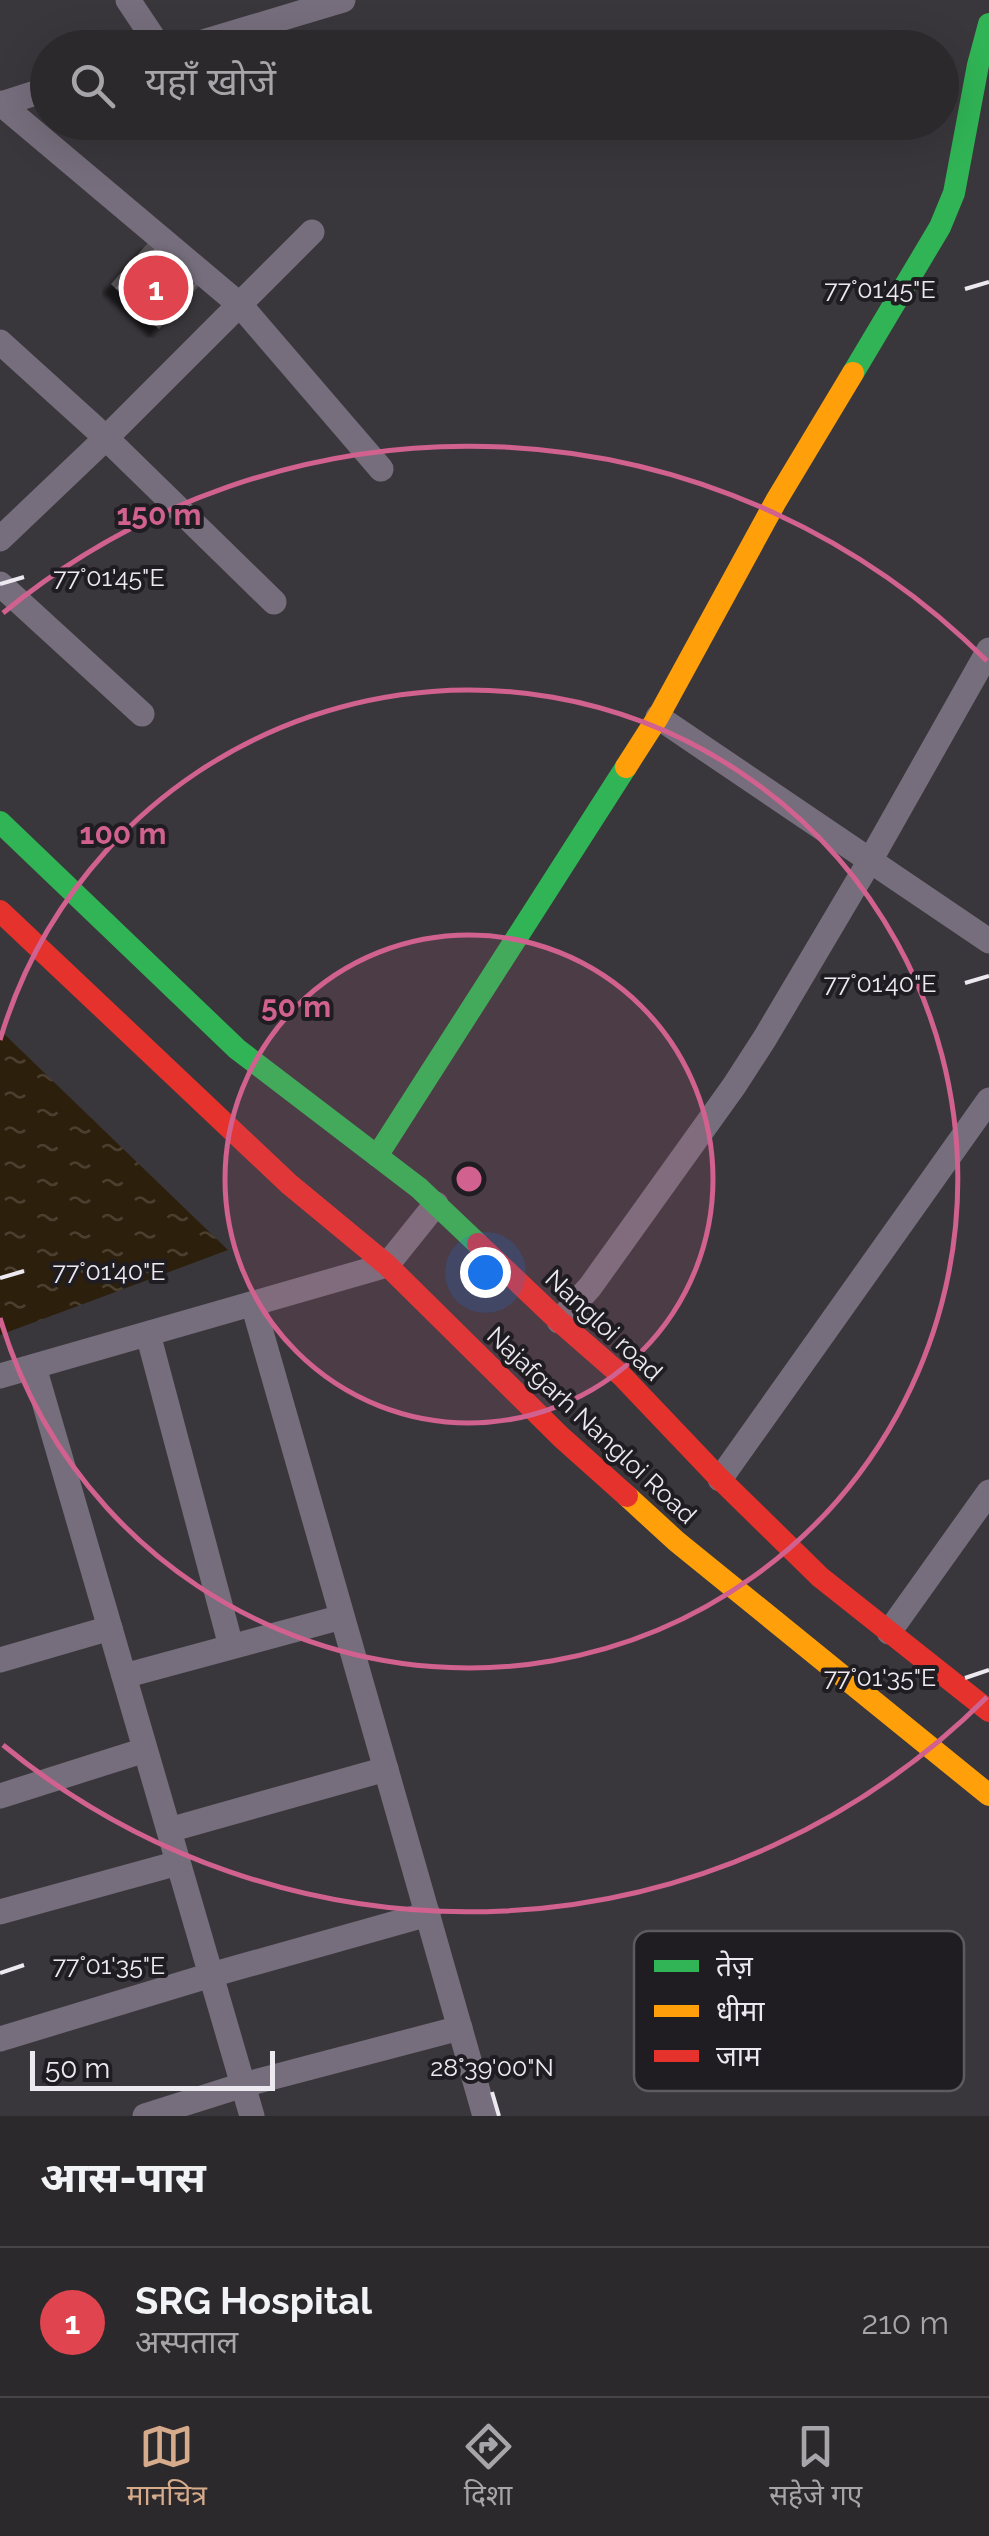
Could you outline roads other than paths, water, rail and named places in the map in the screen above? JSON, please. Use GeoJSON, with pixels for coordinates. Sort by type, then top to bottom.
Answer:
{"type":"FeatureCollection","features":[{"type":"Feature","properties":{"kind":"main road"},"geometry":{"type":"LineString","coordinates":[[378,1156],[658,717],[776,501],[940,227],[954,193],[989,24]]}},
{"type":"Feature","properties":{"kind":"main road","name":"Nangloi road"},"geometry":{"type":"LineString","coordinates":[[0,822],[237,1049],[419,1188],[559,1322],[622,1376],[820,1578],[989,1711]]}},
{"type":"Feature","properties":{"kind":"main road","name":"Najafgarh Nangloi Road"},"geometry":{"type":"LineString","coordinates":[[0,910],[289,1184],[387,1265],[561,1437],[676,1541],[989,1795]]}},
{"type":"Feature","properties":{"kind":"street"},"geometry":{"type":"LineString","coordinates":[[128,0],[148,30]]}},
{"type":"Feature","properties":{"kind":"street"},"geometry":{"type":"LineString","coordinates":[[243,30],[343,0]]}},
{"type":"Feature","properties":{"kind":"street"},"geometry":{"type":"LineString","coordinates":[[0,103],[30,94]]}},
{"type":"Feature","properties":{"kind":"street"},"geometry":{"type":"LineString","coordinates":[[0,103],[30,128]]}},
{"type":"Feature","properties":{"kind":"street"},"geometry":{"type":"LineString","coordinates":[[44,140],[240,305],[381,469]]}},
{"type":"Feature","properties":{"kind":"street"},"geometry":{"type":"LineString","coordinates":[[0,539],[312,232]]}},
{"type":"Feature","properties":{"kind":"street"},"geometry":{"type":"LineString","coordinates":[[0,342],[106,438],[274,602]]}},
{"type":"Feature","properties":{"kind":"street"},"geometry":{"type":"LineString","coordinates":[[0,584],[142,714]]}},
{"type":"Feature","properties":{"kind":"street"},"geometry":{"type":"LineString","coordinates":[[559,1322],[590,1287],[765,1038],[989,650]]}},
{"type":"Feature","properties":{"kind":"street"},"geometry":{"type":"LineString","coordinates":[[658,717],[989,941]]}},
{"type":"Feature","properties":{"kind":"street"},"geometry":{"type":"LineString","coordinates":[[720,1478],[989,1100]]}},
{"type":"Feature","properties":{"kind":"street"},"geometry":{"type":"LineString","coordinates":[[0,1376],[387,1265],[436,1204]]}},
{"type":"Feature","properties":{"kind":"street"},"geometry":{"type":"LineString","coordinates":[[253,1304],[486,2116]]}},
{"type":"Feature","properties":{"kind":"street"},"geometry":{"type":"LineString","coordinates":[[148,1334],[231,1646]]}},
{"type":"Feature","properties":{"kind":"street"},"geometry":{"type":"LineString","coordinates":[[34,1366],[252,2116]]}},
{"type":"Feature","properties":{"kind":"street"},"geometry":{"type":"LineString","coordinates":[[889,1632],[989,1492]]}},
{"type":"Feature","properties":{"kind":"street"},"geometry":{"type":"LineString","coordinates":[[124,1676],[342,1616]]}},
{"type":"Feature","properties":{"kind":"street"},"geometry":{"type":"LineString","coordinates":[[0,1660],[110,1628]]}},
{"type":"Feature","properties":{"kind":"street"},"geometry":{"type":"LineString","coordinates":[[0,1796],[145,1750]]}},
{"type":"Feature","properties":{"kind":"street"},"geometry":{"type":"LineString","coordinates":[[168,1830],[386,1769]]}},
{"type":"Feature","properties":{"kind":"street"},"geometry":{"type":"LineString","coordinates":[[0,1912],[178,1863]]}},
{"type":"Feature","properties":{"kind":"street"},"geometry":{"type":"LineString","coordinates":[[0,2039],[428,1914]]}},
{"type":"Feature","properties":{"kind":"street"},"geometry":{"type":"LineString","coordinates":[[145,2116],[243,2085],[460,2028]]}},
{"type":"Feature","properties":{"kind":"water"},"geometry":{"type":"Polygon","coordinates":[[[0,1030],[228,1250],[0,1335],[0,1030]]]}},
{"type":"Feature","properties":{"kind":"place","name":"SRG Hospital"},"geometry":{"type":"Point","coordinates":[156,288]}}]}
